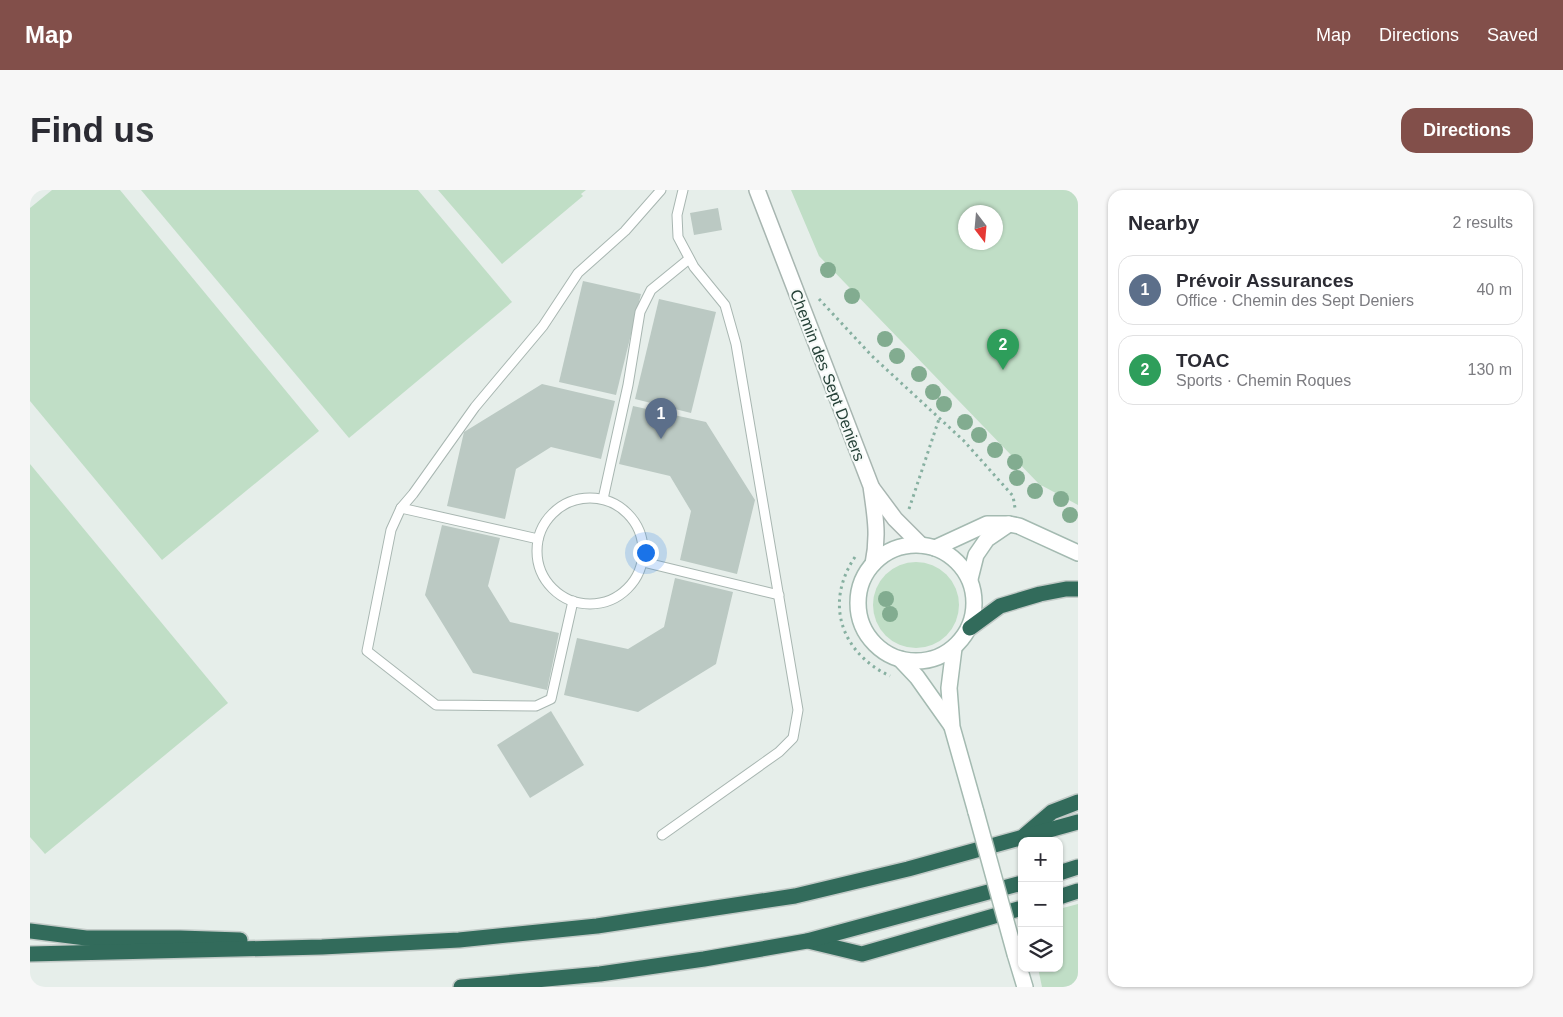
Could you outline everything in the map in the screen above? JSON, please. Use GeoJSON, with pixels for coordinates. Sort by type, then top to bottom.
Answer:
{"type":"FeatureCollection","features":[{"type":"Feature","properties":{"kind":"highway"},"geometry":{"type":"LineString","coordinates":[[970,628],[1000,606],[1040,594],[1066,589],[1078,589]]}},
{"type":"Feature","properties":{"kind":"highway"},"geometry":{"type":"LineString","coordinates":[[1023,837],[1052,812],[1078,802]]}},
{"type":"Feature","properties":{"kind":"highway"},"geometry":{"type":"LineString","coordinates":[[1023,837],[1078,822]]}},
{"type":"Feature","properties":{"kind":"highway"},"geometry":{"type":"LineString","coordinates":[[30,954],[322,947],[459,940],[597,926],[795,896],[908,869],[1018,838]]}},
{"type":"Feature","properties":{"kind":"highway"},"geometry":{"type":"LineString","coordinates":[[1063,872],[1078,867]]}},
{"type":"Feature","properties":{"kind":"highway"},"geometry":{"type":"LineString","coordinates":[[461,987],[600,974],[704,959],[807,941],[1018,884]]}},
{"type":"Feature","properties":{"kind":"highway"},"geometry":{"type":"LineString","coordinates":[[1063,896],[1078,892]]}},
{"type":"Feature","properties":{"kind":"highway"},"geometry":{"type":"LineString","coordinates":[[807,941],[862,954],[1018,909]]}},
{"type":"Feature","properties":{"kind":"highway"},"geometry":{"type":"LineString","coordinates":[[30,931],[86,938],[233,940],[322,947]]}},
{"type":"Feature","properties":{"kind":"street","name":"Chemin des Sept Deniers"},"geometry":{"type":"LineString","coordinates":[[757,190],[871,486],[877,528],[877,545],[873,564]]}},
{"type":"Feature","properties":{"kind":"street"},"geometry":{"type":"LineString","coordinates":[[871,486],[895,519],[928,546],[949,555],[961,565],[970,579],[974,591],[974,616],[970,628],[954,648],[942,656],[929,660],[914,662],[900,659],[886,654],[866,632],[860,618],[858,602],[864,578],[873,564],[887,553],[904,546],[928,546],[987,524],[1014,525],[1078,553]]}},
{"type":"Feature","properties":{"kind":"street"},"geometry":{"type":"LineString","coordinates":[[970,579],[976,555],[987,539],[1014,525]]}},
{"type":"Feature","properties":{"kind":"street"},"geometry":{"type":"LineString","coordinates":[[954,648],[949,688],[952,728],[1025,987]]}},
{"type":"Feature","properties":{"kind":"street"},"geometry":{"type":"LineString","coordinates":[[900,659],[917,676],[952,728]]}},
{"type":"Feature","properties":{"kind":"lane"},"geometry":{"type":"LineString","coordinates":[[572,601],[551,699],[536,706],[436,705],[367,651],[391,530],[401,508],[475,407],[543,326],[578,273],[625,231],[661,190]]}},
{"type":"Feature","properties":{"kind":"lane"},"geometry":{"type":"LineString","coordinates":[[662,835],[779,752],[793,738],[798,710],[736,344],[725,305],[694,267],[678,237],[677,215],[683,190]]}},
{"type":"Feature","properties":{"kind":"lane"},"geometry":{"type":"LineString","coordinates":[[603,499],[628,385],[640,312],[651,290],[689,258]]}},
{"type":"Feature","properties":{"kind":"lane"},"geometry":{"type":"LineString","coordinates":[[592,497],[603,499],[626,510],[638,525],[643,543],[643,562],[637,577],[626,590],[612,600],[596,604],[579,603],[564,597],[550,587],[541,573],[537,556],[538,540],[545,522],[557,508],[573,500],[592,497]]}},
{"type":"Feature","properties":{"kind":"lane"},"geometry":{"type":"LineString","coordinates":[[401,508],[538,540]]}},
{"type":"Feature","properties":{"kind":"lane"},"geometry":{"type":"LineString","coordinates":[[643,562],[779,595]]}},
{"type":"Feature","properties":{"kind":"path"},"geometry":{"type":"LineString","coordinates":[[798,298],[813,293],[872,356],[964,442],[1013,496],[1014,525]]}},
{"type":"Feature","properties":{"kind":"path"},"geometry":{"type":"LineString","coordinates":[[909,510],[939,419]]}},
{"type":"Feature","properties":{"kind":"green space"},"geometry":{"type":"Polygon","coordinates":[[[52,190],[120,190],[319,431],[162,560],[30,401],[30,208],[52,190]]]}},
{"type":"Feature","properties":{"kind":"green space"},"geometry":{"type":"Polygon","coordinates":[[[141,190],[418,190],[512,302],[349,438],[141,190]]]}},
{"type":"Feature","properties":{"kind":"green space"},"geometry":{"type":"Polygon","coordinates":[[[438,190],[586,190],[581,194],[583,196],[502,264],[438,190]]]}},
{"type":"Feature","properties":{"kind":"green space"},"geometry":{"type":"Polygon","coordinates":[[[791,190],[1078,190],[1078,505],[1039,484],[819,256],[791,190]]]}},
{"type":"Feature","properties":{"kind":"green space"},"geometry":{"type":"Polygon","coordinates":[[[30,464],[228,703],[45,854],[30,837],[30,464]]]}},
{"type":"Feature","properties":{"kind":"green space"},"geometry":{"type":"Polygon","coordinates":[[[916,562],[933,565],[947,574],[956,588],[959,605],[956,622],[947,636],[933,645],[916,648],[899,645],[885,636],[876,622],[873,605],[876,588],[885,574],[899,565],[916,562]]]}},
{"type":"Feature","properties":{"kind":"green space"},"geometry":{"type":"Polygon","coordinates":[[[1078,904],[1078,987],[1042,987],[1039,972],[1063,972],[1063,908],[1078,904]]]}},
{"type":"Feature","properties":{"kind":"building"},"geometry":{"type":"Polygon","coordinates":[[[718,208],[722,230],[694,235],[690,213],[718,208]]]}},
{"type":"Feature","properties":{"kind":"building"},"geometry":{"type":"Polygon","coordinates":[[[583,281],[641,294],[616,395],[559,382],[583,281]]]}},
{"type":"Feature","properties":{"kind":"building"},"geometry":{"type":"Polygon","coordinates":[[[659,299],[716,312],[691,413],[635,399],[659,299]]]}},
{"type":"Feature","properties":{"kind":"building"},"geometry":{"type":"Polygon","coordinates":[[[542,384],[615,401],[601,459],[551,447],[516,469],[505,519],[447,506],[464,432],[542,384]]]}},
{"type":"Feature","properties":{"kind":"building"},"geometry":{"type":"Polygon","coordinates":[[[633,406],[706,422],[755,500],[737,574],[680,560],[691,511],[670,476],[619,464],[633,406]]]}},
{"type":"Feature","properties":{"kind":"building"},"geometry":{"type":"Polygon","coordinates":[[[442,525],[500,538],[488,586],[510,622],[559,633],[547,690],[473,673],[425,595],[442,525]]]}},
{"type":"Feature","properties":{"kind":"building"},"geometry":{"type":"Polygon","coordinates":[[[675,578],[733,592],[716,664],[638,712],[564,695],[577,638],[628,649],[664,627],[675,578]]]}},
{"type":"Feature","properties":{"kind":"building"},"geometry":{"type":"Polygon","coordinates":[[[551,711],[584,765],[530,798],[497,745],[551,711]]]}},
{"type":"Feature","properties":{"kind":"place","name":"TOAC"},"geometry":{"type":"Point","coordinates":[1003,370]}},
{"type":"Feature","properties":{"kind":"place","name":"Prévoir Assurances"},"geometry":{"type":"Point","coordinates":[661,439]}}]}
